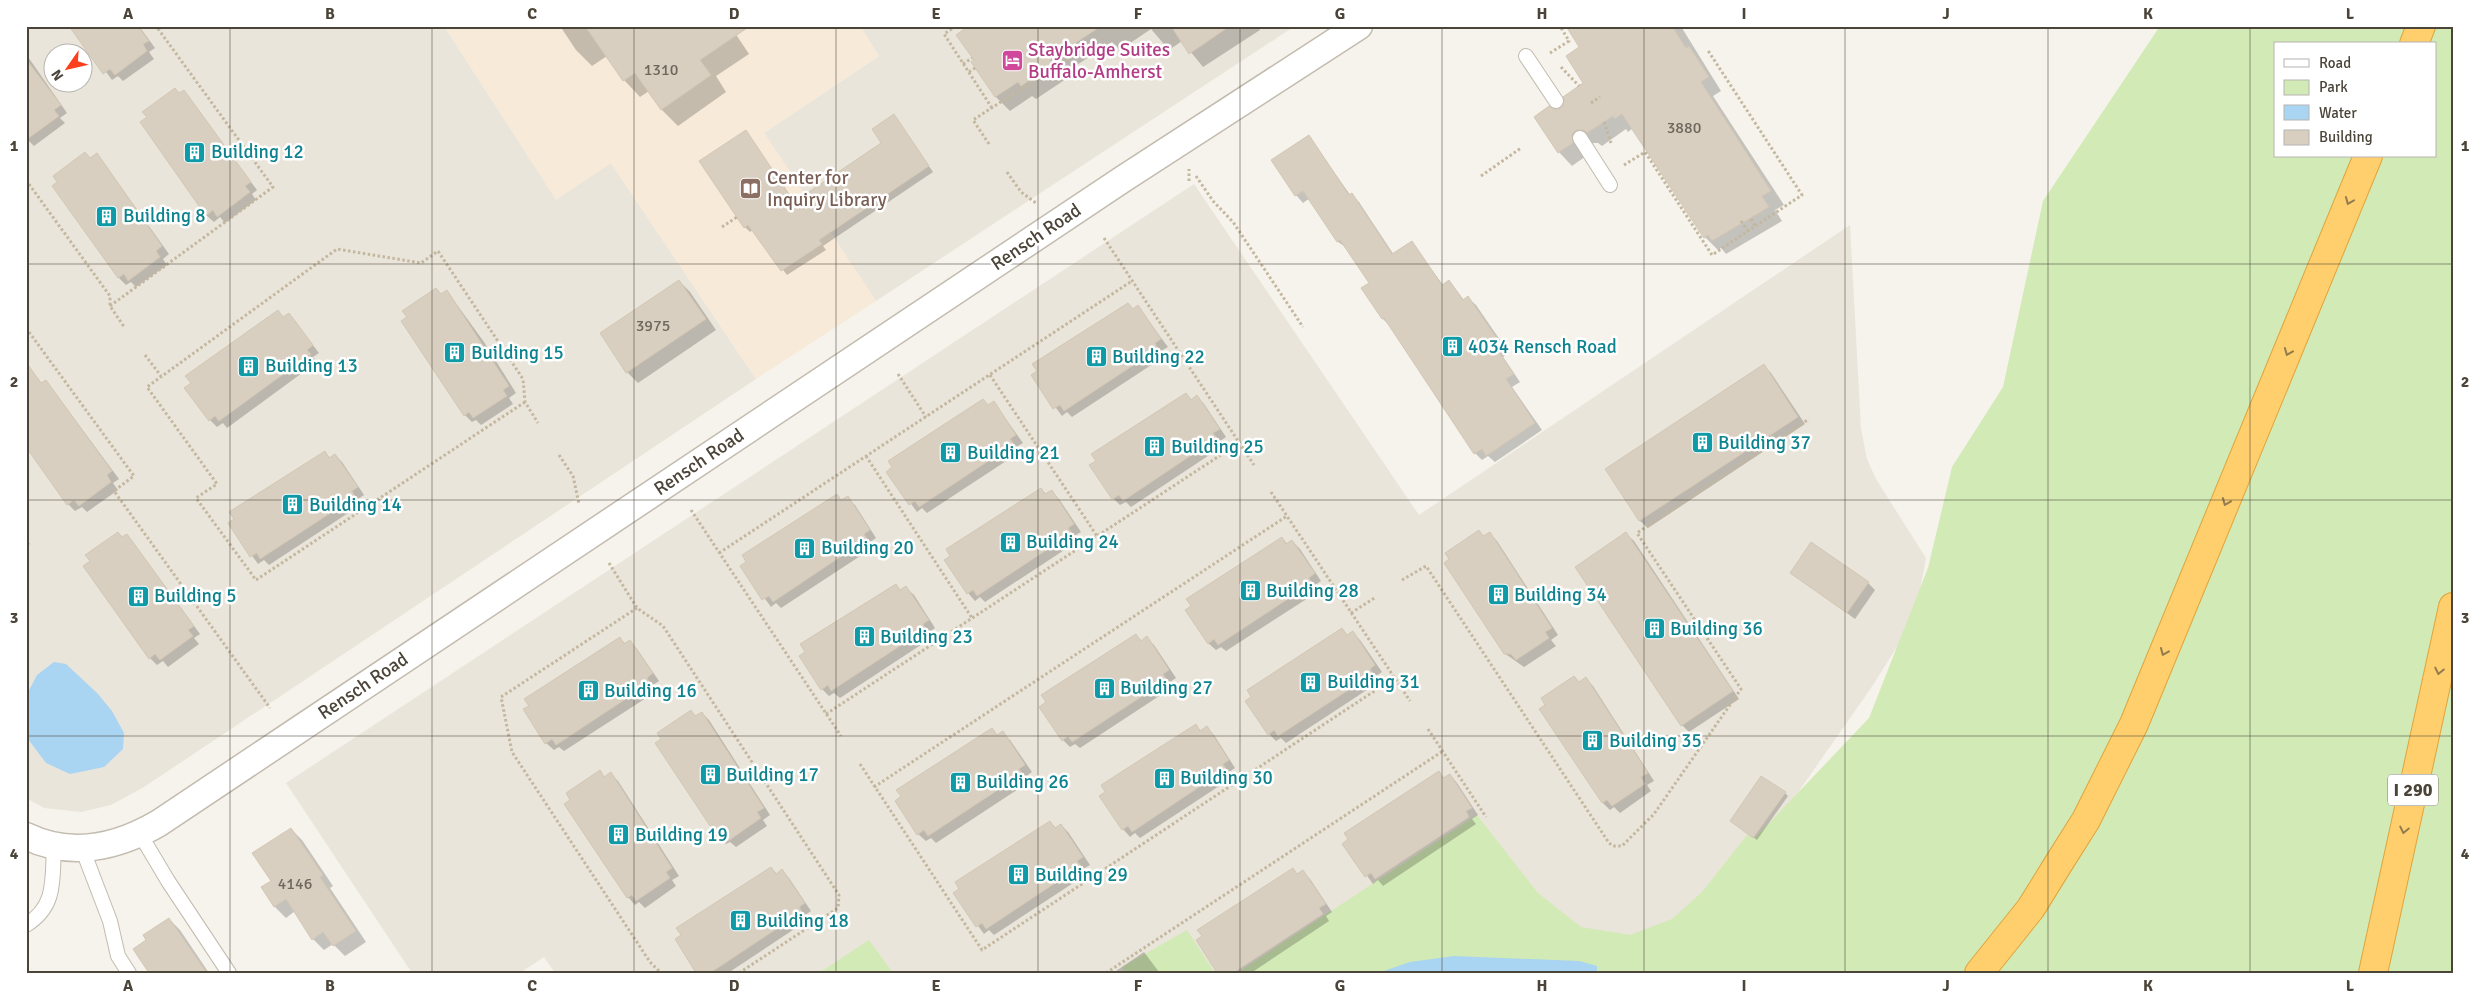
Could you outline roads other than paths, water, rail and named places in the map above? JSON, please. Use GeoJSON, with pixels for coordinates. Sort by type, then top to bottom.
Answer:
{"type":"FeatureCollection","features":[{"type":"Feature","properties":{"kind":"highway"},"geometry":{"type":"LineString","coordinates":[[2415,42],[2421,26]]}},
{"type":"Feature","properties":{"kind":"highway"},"geometry":{"type":"LineString","coordinates":[[1979,973],[2031,908],[2086,820],[2130,732],[2367,158]]}},
{"type":"Feature","properties":{"kind":"highway","name":"I 290"},"geometry":{"type":"LineString","coordinates":[[2373,973],[2453,606]]}},
{"type":"Feature","properties":{"kind":"street","name":"Rensch Road"},"geometry":{"type":"LineString","coordinates":[[26,836],[54,846],[82,848],[120,843],[140,834],[1114,184],[1359,26]]}},
{"type":"Feature","properties":{"kind":"lane"},"geometry":{"type":"LineString","coordinates":[[1526,56],[1556,101]]}},
{"type":"Feature","properties":{"kind":"lane"},"geometry":{"type":"LineString","coordinates":[[1580,138],[1610,185]]}},
{"type":"Feature","properties":{"kind":"lane"},"geometry":{"type":"LineString","coordinates":[[140,834],[168,881],[229,973]]}},
{"type":"Feature","properties":{"kind":"lane"},"geometry":{"type":"LineString","coordinates":[[26,925],[38,918],[50,900],[54,846]]}},
{"type":"Feature","properties":{"kind":"lane"},"geometry":{"type":"LineString","coordinates":[[82,848],[110,921],[118,956],[129,973]]}},
{"type":"Feature","properties":{"kind":"water"},"geometry":{"type":"Polygon","coordinates":[[[54,662],[66,664],[97,693],[112,711],[124,733],[123,749],[104,767],[70,774],[46,763],[28,739],[26,696],[37,675],[54,662]]]}},
{"type":"Feature","properties":{"kind":"water"},"geometry":{"type":"Polygon","coordinates":[[[1454,956],[1579,961],[1597,966],[1597,973],[1378,973],[1410,962],[1454,956]]]}},
{"type":"Feature","properties":{"kind":"place","name":"Staybridge Suites Buffalo-Amherst"},"geometry":{"type":"Point","coordinates":[1012,61]}},
{"type":"Feature","properties":{"kind":"place","name":"Building 12"},"geometry":{"type":"Point","coordinates":[195,152]}},
{"type":"Feature","properties":{"kind":"place","name":"Center for Inquiry Library"},"geometry":{"type":"Point","coordinates":[751,189]}},
{"type":"Feature","properties":{"kind":"place","name":"Building 8"},"geometry":{"type":"Point","coordinates":[107,216]}},
{"type":"Feature","properties":{"kind":"place","name":"4034 Rensch Road"},"geometry":{"type":"Point","coordinates":[1452,347]}},
{"type":"Feature","properties":{"kind":"place","name":"Building 15"},"geometry":{"type":"Point","coordinates":[455,353]}},
{"type":"Feature","properties":{"kind":"place","name":"Building 22"},"geometry":{"type":"Point","coordinates":[1096,357]}},
{"type":"Feature","properties":{"kind":"place","name":"Building 13"},"geometry":{"type":"Point","coordinates":[249,366]}},
{"type":"Feature","properties":{"kind":"place","name":"Building 37"},"geometry":{"type":"Point","coordinates":[1702,443]}},
{"type":"Feature","properties":{"kind":"place","name":"Building 25"},"geometry":{"type":"Point","coordinates":[1155,447]}},
{"type":"Feature","properties":{"kind":"place","name":"Building 21"},"geometry":{"type":"Point","coordinates":[951,453]}},
{"type":"Feature","properties":{"kind":"place","name":"Building 14"},"geometry":{"type":"Point","coordinates":[293,505]}},
{"type":"Feature","properties":{"kind":"place","name":"Building 24"},"geometry":{"type":"Point","coordinates":[1010,542]}},
{"type":"Feature","properties":{"kind":"place","name":"Building 20"},"geometry":{"type":"Point","coordinates":[805,548]}},
{"type":"Feature","properties":{"kind":"place","name":"Building 28"},"geometry":{"type":"Point","coordinates":[1250,591]}},
{"type":"Feature","properties":{"kind":"place","name":"Building 34"},"geometry":{"type":"Point","coordinates":[1498,595]}},
{"type":"Feature","properties":{"kind":"place","name":"Building 5"},"geometry":{"type":"Point","coordinates":[138,596]}},
{"type":"Feature","properties":{"kind":"place","name":"Building 36"},"geometry":{"type":"Point","coordinates":[1654,629]}},
{"type":"Feature","properties":{"kind":"place","name":"Building 23"},"geometry":{"type":"Point","coordinates":[864,637]}},
{"type":"Feature","properties":{"kind":"place","name":"Building 31"},"geometry":{"type":"Point","coordinates":[1311,682]}},
{"type":"Feature","properties":{"kind":"place","name":"Building 27"},"geometry":{"type":"Point","coordinates":[1104,688]}},
{"type":"Feature","properties":{"kind":"place","name":"Building 16"},"geometry":{"type":"Point","coordinates":[588,691]}},
{"type":"Feature","properties":{"kind":"place","name":"Building 35"},"geometry":{"type":"Point","coordinates":[1593,741]}},
{"type":"Feature","properties":{"kind":"place","name":"Building 17"},"geometry":{"type":"Point","coordinates":[710,775]}},
{"type":"Feature","properties":{"kind":"place","name":"Building 30"},"geometry":{"type":"Point","coordinates":[1164,778]}},
{"type":"Feature","properties":{"kind":"place","name":"Building 26"},"geometry":{"type":"Point","coordinates":[960,782]}},
{"type":"Feature","properties":{"kind":"place","name":"Building 19"},"geometry":{"type":"Point","coordinates":[619,835]}},
{"type":"Feature","properties":{"kind":"place","name":"Building 29"},"geometry":{"type":"Point","coordinates":[1019,875]}},
{"type":"Feature","properties":{"kind":"place","name":"Building 18"},"geometry":{"type":"Point","coordinates":[740,921]}}]}
